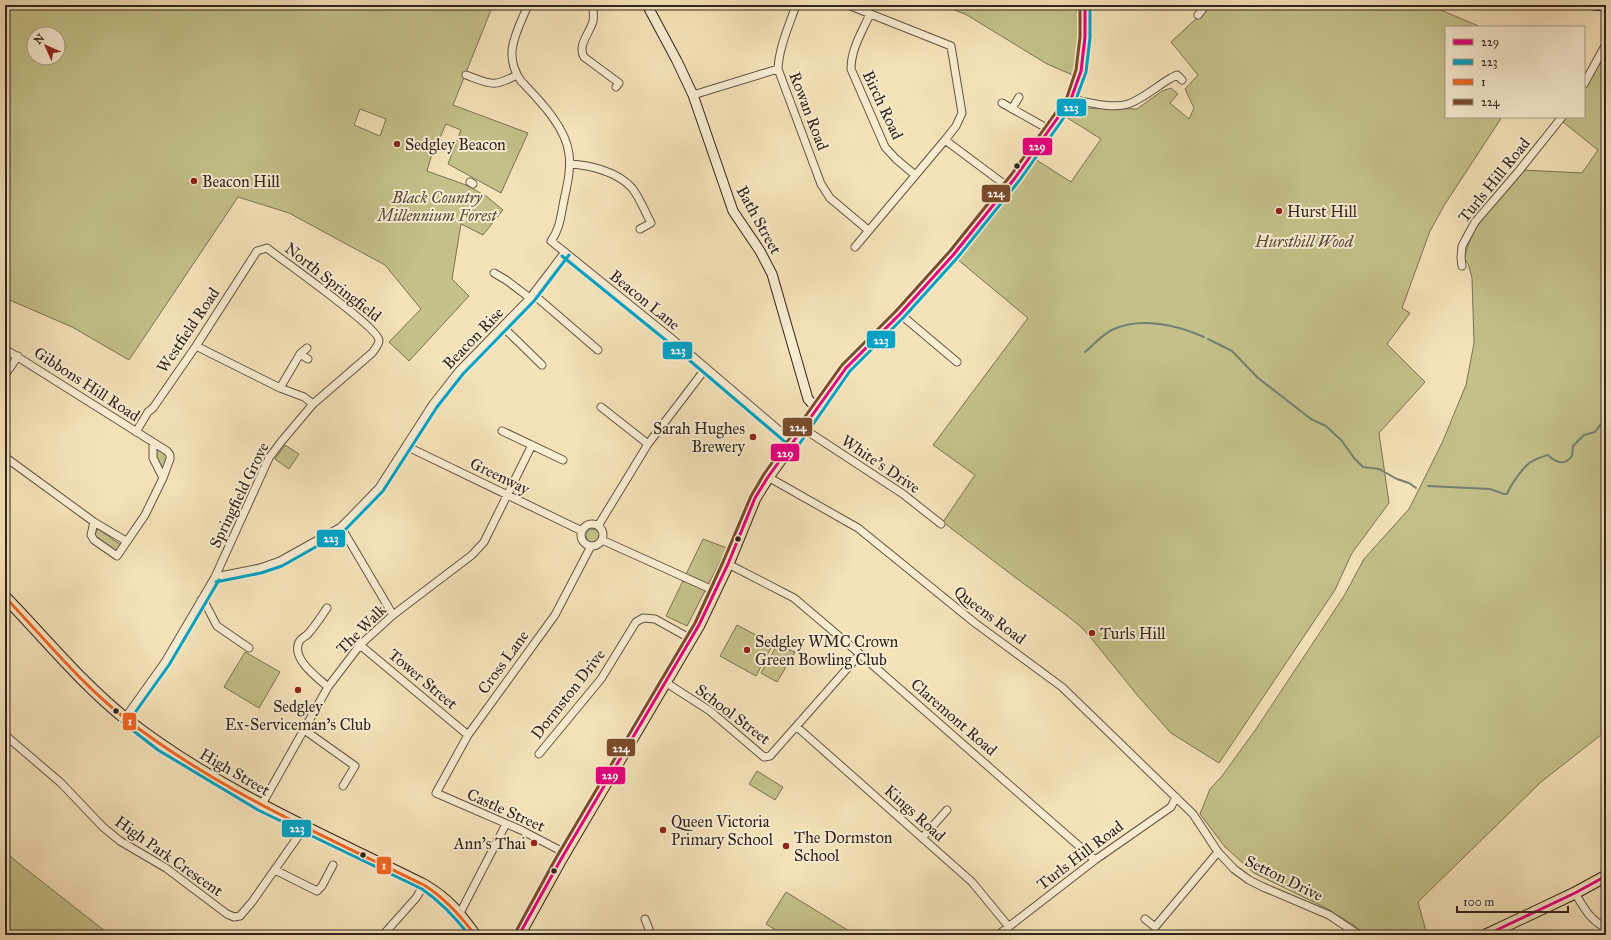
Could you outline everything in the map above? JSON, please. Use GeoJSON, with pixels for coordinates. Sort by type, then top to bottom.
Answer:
{"type":"FeatureCollection","features":[{"type":"Feature","properties":{"kind":"main road"},"geometry":{"type":"LineString","coordinates":[[519,935],[565,852],[691,639],[728,564],[755,498],[768,477],[794,443],[846,368],[900,314],[954,254],[1008,187],[1071,99],[1081,71],[1085,37],[1085,5]]}},
{"type":"Feature","properties":{"kind":"main road","name":"High Street"},"geometry":{"type":"LineString","coordinates":[[7,603],[57,654],[125,718],[161,746],[261,806],[424,885],[441,896],[460,913],[475,935]]}},
{"type":"Feature","properties":{"kind":"main road"},"geometry":{"type":"LineString","coordinates":[[1486,935],[1576,893],[1606,876]]}},
{"type":"Feature","properties":{"kind":"street"},"geometry":{"type":"LineString","coordinates":[[528,5],[512,49],[512,62],[516,75],[556,120],[568,148],[570,164],[585,165],[610,174],[621,179],[632,188],[651,223],[640,229]]}},
{"type":"Feature","properties":{"kind":"street"},"geometry":{"type":"LineString","coordinates":[[593,5],[593,22],[581,53],[584,57],[619,83],[616,87]]}},
{"type":"Feature","properties":{"kind":"street","name":"Bath Street"},"geometry":{"type":"LineString","coordinates":[[647,5],[677,61],[693,95],[727,198],[733,211],[760,251],[772,274],[808,399],[817,409]]}},
{"type":"Feature","properties":{"kind":"street"},"geometry":{"type":"LineString","coordinates":[[778,69],[778,57],[796,5]]}},
{"type":"Feature","properties":{"kind":"street"},"geometry":{"type":"LineString","coordinates":[[848,5],[950,46],[962,113],[956,126],[945,140],[854,247]]}},
{"type":"Feature","properties":{"kind":"street"},"geometry":{"type":"LineString","coordinates":[[1198,15],[1206,5]]}},
{"type":"Feature","properties":{"kind":"street"},"geometry":{"type":"LineString","coordinates":[[1594,5],[1606,6]]}},
{"type":"Feature","properties":{"kind":"street","name":"Birch Road"},"geometry":{"type":"LineString","coordinates":[[870,14],[854,47],[851,58],[851,69],[885,147],[915,176]]}},
{"type":"Feature","properties":{"kind":"street"},"geometry":{"type":"LineString","coordinates":[[1585,82],[1606,44]]}},
{"type":"Feature","properties":{"kind":"street","name":"Rowan Road"},"geometry":{"type":"LineString","coordinates":[[693,95],[778,69],[821,184],[830,198],[868,230]]}},
{"type":"Feature","properties":{"kind":"street"},"geometry":{"type":"LineString","coordinates":[[466,75],[494,84],[501,83],[516,75]]}},
{"type":"Feature","properties":{"kind":"street"},"geometry":{"type":"LineString","coordinates":[[1071,99],[1111,105],[1127,104],[1177,75],[1182,80]]}},
{"type":"Feature","properties":{"kind":"street"},"geometry":{"type":"LineString","coordinates":[[1012,109],[1019,97]]}},
{"type":"Feature","properties":{"kind":"street"},"geometry":{"type":"LineString","coordinates":[[1002,103],[1050,130]]}},
{"type":"Feature","properties":{"kind":"street","name":"Turls Hill Road"},"geometry":{"type":"LineString","coordinates":[[1462,266],[1462,246],[1475,222],[1561,118]]}},
{"type":"Feature","properties":{"kind":"street"},"geometry":{"type":"LineString","coordinates":[[945,140],[1008,187]]}},
{"type":"Feature","properties":{"kind":"street","name":"Beacon Lane"},"geometry":{"type":"LineString","coordinates":[[570,164],[558,232],[551,241],[706,368],[794,443]]}},
{"type":"Feature","properties":{"kind":"street","name":"North Springfield"},"geometry":{"type":"LineString","coordinates":[[267,248],[351,311],[371,328],[379,340]]}},
{"type":"Feature","properties":{"kind":"street","name":"Westfield Road"},"geometry":{"type":"LineString","coordinates":[[136,432],[148,412],[196,346],[257,251],[267,248]]}},
{"type":"Feature","properties":{"kind":"street","name":"Beacon Rise"},"geometry":{"type":"LineString","coordinates":[[215,577],[260,568],[280,561],[341,527],[379,488],[433,404],[450,382],[531,296],[565,252]]}},
{"type":"Feature","properties":{"kind":"street"},"geometry":{"type":"LineString","coordinates":[[494,273],[531,296],[598,350]]}},
{"type":"Feature","properties":{"kind":"street"},"geometry":{"type":"LineString","coordinates":[[900,314],[957,362]]}},
{"type":"Feature","properties":{"kind":"street"},"geometry":{"type":"LineString","coordinates":[[503,327],[542,365]]}},
{"type":"Feature","properties":{"kind":"street","name":"Springfield Grove"},"geometry":{"type":"LineString","coordinates":[[125,718],[165,662],[215,577],[269,458],[313,404],[372,353],[378,346],[379,340]]}},
{"type":"Feature","properties":{"kind":"street"},"geometry":{"type":"LineString","coordinates":[[196,346],[280,388],[304,397],[313,404]]}},
{"type":"Feature","properties":{"kind":"street"},"geometry":{"type":"LineString","coordinates":[[280,388],[300,354],[307,348]]}},
{"type":"Feature","properties":{"kind":"street","name":"Gibbons Hill Road"},"geometry":{"type":"LineString","coordinates":[[5,349],[167,451],[170,455],[170,459],[163,478]]}},
{"type":"Feature","properties":{"kind":"street"},"geometry":{"type":"LineString","coordinates":[[300,354],[308,359]]}},
{"type":"Feature","properties":{"kind":"street"},"geometry":{"type":"LineString","coordinates":[[5,375],[18,356]]}},
{"type":"Feature","properties":{"kind":"street"},"geometry":{"type":"LineString","coordinates":[[598,526],[648,444],[706,368]]}},
{"type":"Feature","properties":{"kind":"street"},"geometry":{"type":"LineString","coordinates":[[601,407],[648,444]]}},
{"type":"Feature","properties":{"kind":"street","name":"White's Drive"},"geometry":{"type":"LineString","coordinates":[[804,429],[902,494],[942,524]]}},
{"type":"Feature","properties":{"kind":"street"},"geometry":{"type":"LineString","coordinates":[[502,431],[563,460]]}},
{"type":"Feature","properties":{"kind":"street"},"geometry":{"type":"LineString","coordinates":[[94,522],[91,535],[94,540],[117,556],[145,515],[163,478],[153,458],[153,443]]}},
{"type":"Feature","properties":{"kind":"street","name":"The Walk"},"geometry":{"type":"LineString","coordinates":[[261,806],[328,687],[360,645],[393,615],[472,555],[484,542],[532,445]]}},
{"type":"Feature","properties":{"kind":"street","name":"Greenway"},"geometry":{"type":"LineString","coordinates":[[406,446],[582,531]]}},
{"type":"Feature","properties":{"kind":"street"},"geometry":{"type":"LineString","coordinates":[[5,457],[94,522],[126,541]]}},
{"type":"Feature","properties":{"kind":"street","name":"Queens Road"},"geometry":{"type":"LineString","coordinates":[[768,477],[858,528],[975,623],[1062,687],[1176,797]]}},
{"type":"Feature","properties":{"kind":"street"},"geometry":{"type":"LineString","coordinates":[[589,525],[598,526],[603,532],[602,540],[598,545],[591,546],[584,542],[581,535],[582,531],[589,525]]}},
{"type":"Feature","properties":{"kind":"street"},"geometry":{"type":"LineString","coordinates":[[341,527],[393,615]]}},
{"type":"Feature","properties":{"kind":"street"},"geometry":{"type":"LineString","coordinates":[[602,540],[715,592]]}},
{"type":"Feature","properties":{"kind":"street","name":"Cross Lane"},"geometry":{"type":"LineString","coordinates":[[436,793],[468,735],[555,615],[591,546]]}},
{"type":"Feature","properties":{"kind":"street","name":"Claremont Road"},"geometry":{"type":"LineString","coordinates":[[728,564],[794,598],[1095,860]]}},
{"type":"Feature","properties":{"kind":"street"},"geometry":{"type":"LineString","coordinates":[[201,600],[205,603],[216,626],[249,648]]}},
{"type":"Feature","properties":{"kind":"street"},"geometry":{"type":"LineString","coordinates":[[327,608],[306,635],[300,640],[297,648],[303,663],[328,687]]}},
{"type":"Feature","properties":{"kind":"street","name":"Dormston Drive"},"geometry":{"type":"LineString","coordinates":[[539,754],[601,679],[636,622],[643,618],[655,619],[691,639]]}},
{"type":"Feature","properties":{"kind":"street","name":"Tower Street"},"geometry":{"type":"LineString","coordinates":[[360,645],[468,735]]}},
{"type":"Feature","properties":{"kind":"street","name":"School Street"},"geometry":{"type":"LineString","coordinates":[[665,682],[710,711],[764,757],[770,756],[860,654]]}},
{"type":"Feature","properties":{"kind":"street","name":"Kings Road"},"geometry":{"type":"LineString","coordinates":[[797,727],[972,882],[1008,927]]}},
{"type":"Feature","properties":{"kind":"street"},"geometry":{"type":"LineString","coordinates":[[303,729],[355,766],[343,786]]}},
{"type":"Feature","properties":{"kind":"street","name":"High Park Crescent"},"geometry":{"type":"LineString","coordinates":[[5,735],[61,783],[103,827],[120,841],[166,868],[227,914],[234,917],[240,916],[275,870],[304,828]]}},
{"type":"Feature","properties":{"kind":"street","name":"Castle Street"},"geometry":{"type":"LineString","coordinates":[[436,793],[565,852]]}},
{"type":"Feature","properties":{"kind":"street","name":"Turls Hill Road"},"geometry":{"type":"LineString","coordinates":[[998,935],[1095,860],[1171,808],[1176,797]]}},
{"type":"Feature","properties":{"kind":"street","name":"Setton Drive"},"geometry":{"type":"LineString","coordinates":[[1176,797],[1192,814],[1218,852],[1234,869],[1249,880],[1329,915],[1360,935]]}},
{"type":"Feature","properties":{"kind":"street"},"geometry":{"type":"LineString","coordinates":[[922,838],[947,810]]}},
{"type":"Feature","properties":{"kind":"street"},"geometry":{"type":"LineString","coordinates":[[460,913],[506,824]]}},
{"type":"Feature","properties":{"kind":"street"},"geometry":{"type":"LineString","coordinates":[[1145,918],[1155,927],[1218,852]]}},
{"type":"Feature","properties":{"kind":"street"},"geometry":{"type":"LineString","coordinates":[[275,870],[317,891],[322,886],[333,866]]}},
{"type":"Feature","properties":{"kind":"street"},"geometry":{"type":"LineString","coordinates":[[383,935],[416,898],[424,885]]}},
{"type":"Feature","properties":{"kind":"street"},"geometry":{"type":"LineString","coordinates":[[1576,893],[1587,913],[1598,924],[1606,928]]}},
{"type":"Feature","properties":{"kind":"street"},"geometry":{"type":"LineString","coordinates":[[645,919],[649,929],[649,935]]}},
{"type":"Feature","properties":{"kind":"green space","name":"Black Country Millennium Forest"},"geometry":{"type":"Polygon","coordinates":[[[5,5],[315,5],[324,8],[326,5],[493,5],[453,105],[528,133],[501,193],[448,164],[461,130],[446,124],[431,157],[427,171],[466,185],[486,196],[503,210],[483,235],[461,224],[452,279],[469,296],[409,361],[389,342],[421,309],[385,265],[289,213],[238,197],[129,360],[72,327],[5,298],[5,5]],[[360,109],[354,125],[380,136],[386,119],[360,109]]]}},
{"type":"Feature","properties":{"kind":"green space"},"geometry":{"type":"Polygon","coordinates":[[[942,5],[1080,5],[1075,76],[1047,64],[967,15],[942,5]]]}},
{"type":"Feature","properties":{"kind":"green space","name":"Hursthill Wood"},"geometry":{"type":"Polygon","coordinates":[[[1211,5],[1429,5],[1479,26],[1445,26],[1445,118],[1501,118],[1445,204],[1430,231],[1402,308],[1410,313],[1387,344],[1425,382],[1379,433],[1389,503],[1352,553],[1335,590],[1219,763],[1171,733],[1138,696],[1081,627],[943,522],[975,475],[933,445],[1028,318],[957,259],[1035,159],[1071,182],[1101,139],[1066,117],[1074,108],[1137,109],[1162,91],[1171,88],[1178,94],[1170,103],[1189,119],[1194,108],[1185,89],[1198,75],[1171,42],[1211,5]]]}},
{"type":"Feature","properties":{"kind":"green space"},"geometry":{"type":"Polygon","coordinates":[[[1606,49],[1606,731],[1541,782],[1418,902],[1427,935],[1366,935],[1355,926],[1326,908],[1254,873],[1225,847],[1200,814],[1210,789],[1222,776],[1256,729],[1344,596],[1364,559],[1409,509],[1442,443],[1466,385],[1474,343],[1472,278],[1468,263],[1464,259],[1468,245],[1480,222],[1488,211],[1523,170],[1582,173],[1598,150],[1563,122],[1565,118],[1585,118],[1585,85],[1606,49]]]}},
{"type":"Feature","properties":{"kind":"green space"},"geometry":{"type":"Polygon","coordinates":[[[285,445],[299,454],[289,469],[275,459],[285,445]]]}},
{"type":"Feature","properties":{"kind":"green space"},"geometry":{"type":"Polygon","coordinates":[[[156,447],[166,453],[167,457],[162,471],[156,459],[156,447]]]}},
{"type":"Feature","properties":{"kind":"green space"},"geometry":{"type":"Polygon","coordinates":[[[98,529],[121,545],[117,552],[94,535],[98,529]]]}},
{"type":"Feature","properties":{"kind":"green space"},"geometry":{"type":"Polygon","coordinates":[[[590,529],[596,529],[600,533],[600,539],[596,543],[590,543],[586,539],[586,533],[590,529]]]}},
{"type":"Feature","properties":{"kind":"green space"},"geometry":{"type":"Polygon","coordinates":[[[703,539],[727,548],[687,626],[666,616],[703,539]]]}},
{"type":"Feature","properties":{"kind":"green space","name":"Sedgley WMC Crown Green Bowling Club"},"geometry":{"type":"Polygon","coordinates":[[[737,625],[773,644],[756,676],[720,656],[737,625]]]}},
{"type":"Feature","properties":{"kind":"green space"},"geometry":{"type":"Polygon","coordinates":[[[777,645],[795,652],[777,682],[761,673],[777,645]]]}},
{"type":"Feature","properties":{"kind":"green space"},"geometry":{"type":"Polygon","coordinates":[[[245,652],[280,672],[259,708],[224,687],[245,652]]]}},
{"type":"Feature","properties":{"kind":"green space"},"geometry":{"type":"Polygon","coordinates":[[[757,771],[783,787],[775,800],[749,784],[757,771]]]}},
{"type":"Feature","properties":{"kind":"green space"},"geometry":{"type":"Polygon","coordinates":[[[5,851],[17,862],[110,935],[5,935],[5,851]]]}},
{"type":"Feature","properties":{"kind":"green space"},"geometry":{"type":"Polygon","coordinates":[[[786,892],[854,934],[784,935],[766,924],[786,892]]]}},
{"type":"Feature","properties":{"kind":"waterway"},"geometry":{"type":"LineString","coordinates":[[1085,352],[1110,331],[1125,325],[1148,323],[1159,324],[1182,329],[1204,337]]}},
{"type":"Feature","properties":{"kind":"waterway"},"geometry":{"type":"LineString","coordinates":[[1208,339],[1232,351],[1258,378],[1311,419],[1326,426],[1342,441],[1354,458],[1363,467],[1379,469],[1397,479],[1409,483],[1416,488]]}},
{"type":"Feature","properties":{"kind":"waterway"},"geometry":{"type":"LineString","coordinates":[[1428,486],[1490,489],[1507,494],[1517,477],[1530,463],[1548,455],[1554,460],[1560,462],[1566,461],[1572,456],[1573,446],[1584,435],[1595,432],[1601,424],[1606,424]]}},
{"type":"Feature","properties":{"kind":"transit line","name":"224"},"geometry":{"type":"LineString","coordinates":[[515,933],[556,858],[695,623],[751,496],[764,474],[842,365],[896,311],[950,251],[1011,175],[1067,97],[1076,70],[1080,37],[1080,5]]}},
{"type":"Feature","properties":{"kind":"transit line","name":"229"},"geometry":{"type":"LineString","coordinates":[[519,935],[560,861],[699,625],[728,564],[755,498],[768,477],[846,368],[900,314],[954,254],[1015,178],[1071,99],[1081,71],[1085,37],[1085,5]]}},
{"type":"Feature","properties":{"kind":"transit line","name":"223"},"geometry":{"type":"LineString","coordinates":[[798,446],[850,371],[904,317],[958,257],[1019,181],[1075,102],[1086,72],[1090,38],[1090,5]]}},
{"type":"Feature","properties":{"kind":"transit line","name":"223"},"geometry":{"type":"LineString","coordinates":[[216,582],[261,573],[282,566],[344,531],[383,491],[437,407],[463,374],[534,301],[569,255]]}},
{"type":"Feature","properties":{"kind":"transit line","name":"223"},"geometry":{"type":"LineString","coordinates":[[562,256],[668,342],[791,447]]}},
{"type":"Feature","properties":{"kind":"transit line","name":"223"},"geometry":{"type":"LineString","coordinates":[[129,721],[169,665],[219,580]]}},
{"type":"Feature","properties":{"kind":"transit line","name":"1"},"geometry":{"type":"LineString","coordinates":[[5,597],[78,676],[109,705],[160,744],[196,767],[270,810],[424,885],[439,895],[452,907],[475,935]]}},
{"type":"Feature","properties":{"kind":"transit line","name":"223"},"geometry":{"type":"LineString","coordinates":[[122,722],[158,750],[258,810],[422,889],[447,910],[469,935]]}},
{"type":"Feature","properties":{"kind":"transit line","name":"229"},"geometry":{"type":"LineString","coordinates":[[1486,935],[1575,893],[1606,876]]}},
{"type":"Feature","properties":{"kind":"place","name":"Sedgley Beacon"},"geometry":{"type":"Point","coordinates":[397,144]}},
{"type":"Feature","properties":{"kind":"place","name":"Beacon Hill"},"geometry":{"type":"Point","coordinates":[194,181]}},
{"type":"Feature","properties":{"kind":"place","name":"Hurst Hill"},"geometry":{"type":"Point","coordinates":[1279,211]}},
{"type":"Feature","properties":{"kind":"place","name":"Sarah Hughes Brewery"},"geometry":{"type":"Point","coordinates":[753,437]}},
{"type":"Feature","properties":{"kind":"place","name":"Turls Hill"},"geometry":{"type":"Point","coordinates":[1092,633]}},
{"type":"Feature","properties":{"kind":"place","name":"Sedgley WMC Crown Green Bowling Club"},"geometry":{"type":"Point","coordinates":[747,650]}},
{"type":"Feature","properties":{"kind":"place","name":"Sedgley Ex-Serviceman's Club"},"geometry":{"type":"Point","coordinates":[298,690]}},
{"type":"Feature","properties":{"kind":"place","name":"Queen Victoria Primary School"},"geometry":{"type":"Point","coordinates":[663,830]}},
{"type":"Feature","properties":{"kind":"place","name":"Ann's Thai"},"geometry":{"type":"Point","coordinates":[534,843]}},
{"type":"Feature","properties":{"kind":"place","name":"The Dormston School"},"geometry":{"type":"Point","coordinates":[786,846]}}]}
